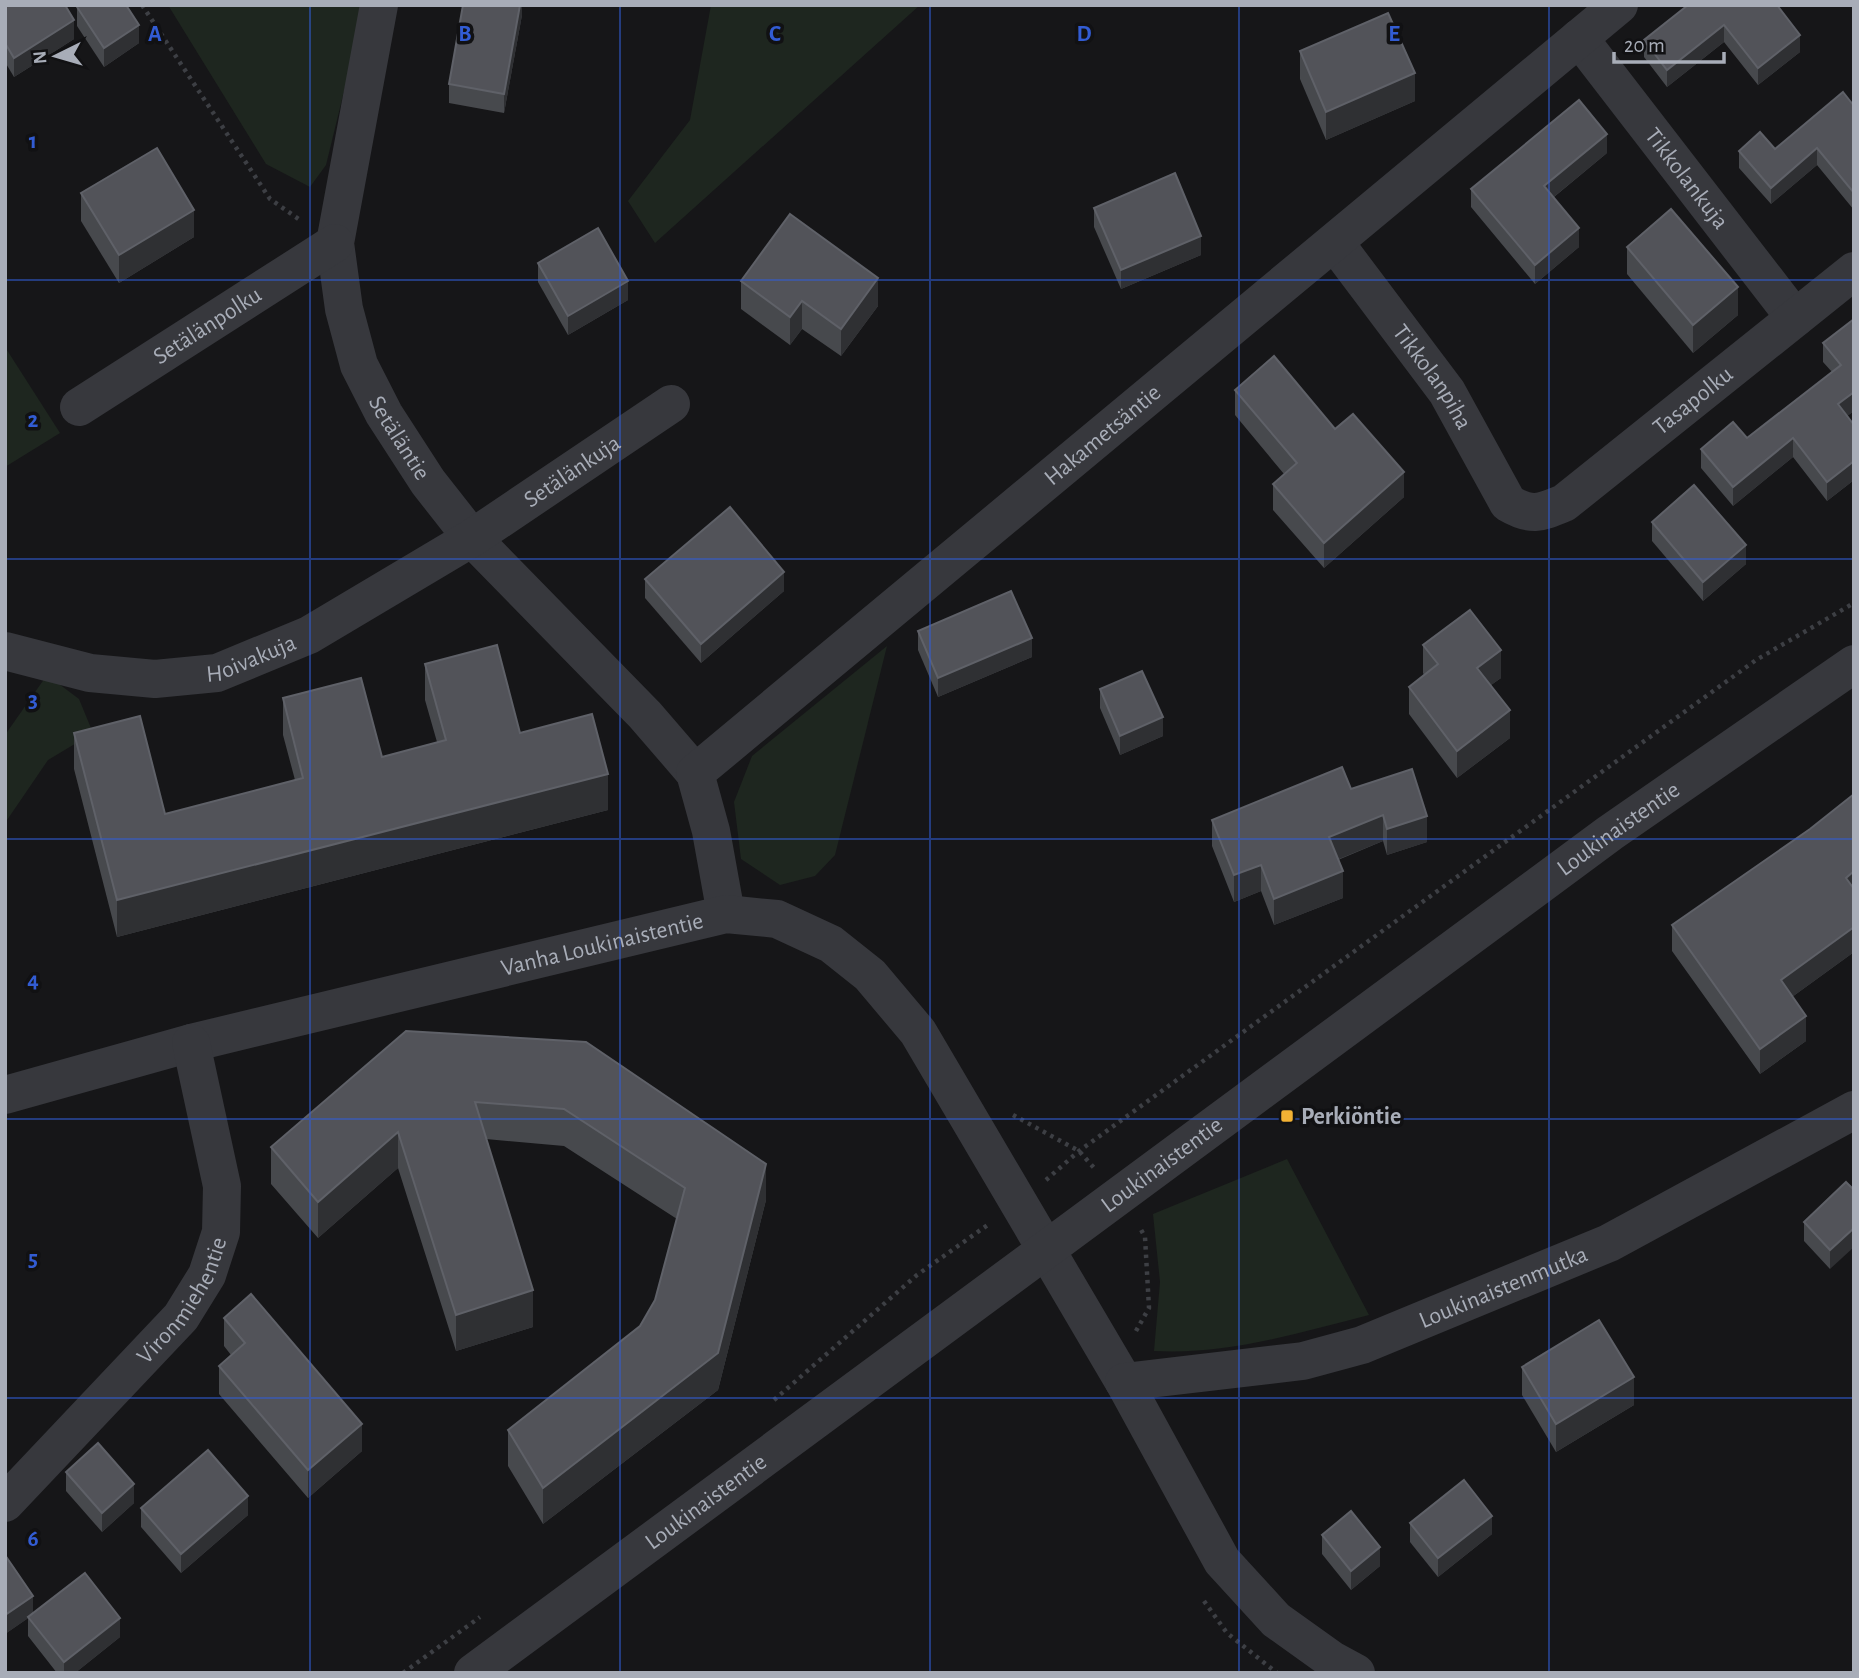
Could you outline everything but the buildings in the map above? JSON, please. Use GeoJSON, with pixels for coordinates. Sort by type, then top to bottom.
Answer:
{"type":"FeatureCollection","features":[{"type":"Feature","properties":{"kind":"street","name":"Setäläntie"},"geometry":{"type":"LineString","coordinates":[[379,5],[335,243],[344,309],[359,365],[391,425],[428,482],[472,538],[645,715],[695,773]]}},
{"type":"Feature","properties":{"kind":"street","name":"Hakametsäntie"},"geometry":{"type":"LineString","coordinates":[[695,773],[1619,5]]}},
{"type":"Feature","properties":{"kind":"street","name":"Tikkolankuja"},"geometry":{"type":"LineString","coordinates":[[1579,38],[1796,318]]}},
{"type":"Feature","properties":{"kind":"street","name":"Setälänpolku"},"geometry":{"type":"LineString","coordinates":[[79,407],[335,243]]}},
{"type":"Feature","properties":{"kind":"street","name":"Tikkolanpiha"},"geometry":{"type":"LineString","coordinates":[[1335,243],[1447,392],[1508,503],[1525,513]]}},
{"type":"Feature","properties":{"kind":"street","name":"Tasapolku"},"geometry":{"type":"LineString","coordinates":[[1525,513],[1542,512],[1564,503],[1854,271]]}},
{"type":"Feature","properties":{"kind":"street","name":"Setälänkuja"},"geometry":{"type":"LineString","coordinates":[[472,538],[671,404]]}},
{"type":"Feature","properties":{"kind":"street","name":"Hoivakuja"},"geometry":{"type":"LineString","coordinates":[[5,651],[103,674],[155,679],[217,673],[309,635],[472,538]]}},
{"type":"Feature","properties":{"kind":"street","name":"Loukinaistentie"},"geometry":{"type":"LineString","coordinates":[[473,1673],[1631,817],[1854,664]]}},
{"type":"Feature","properties":{"kind":"street"},"geometry":{"type":"LineString","coordinates":[[695,773],[711,831],[726,914]]}},
{"type":"Feature","properties":{"kind":"street","name":"Vanha Loukinaistentie"},"geometry":{"type":"LineString","coordinates":[[5,1095],[191,1043],[726,914],[777,919],[831,944],[870,975],[918,1032],[1046,1249]]}},
{"type":"Feature","properties":{"kind":"street","name":"Vironmiehentie"},"geometry":{"type":"LineString","coordinates":[[5,1503],[181,1317],[207,1275],[220,1232],[222,1186],[191,1043]]}},
{"type":"Feature","properties":{"kind":"street","name":"Loukinaistenmutka"},"geometry":{"type":"LineString","coordinates":[[1124,1382],[1303,1361],[1362,1345],[1609,1243],[1854,1110]]}},
{"type":"Feature","properties":{"kind":"street"},"geometry":{"type":"LineString","coordinates":[[1046,1249],[1124,1382],[1222,1561],[1276,1620],[1332,1660],[1356,1673]]}},
{"type":"Feature","properties":{"kind":"path"},"geometry":{"type":"LineString","coordinates":[[142,5],[270,199],[335,243]]}},
{"type":"Feature","properties":{"kind":"path"},"geometry":{"type":"LineString","coordinates":[[763,1408],[806,1375],[918,1275],[1019,1203],[1079,1152],[1756,660],[1854,603]]}},
{"type":"Feature","properties":{"kind":"path"},"geometry":{"type":"LineString","coordinates":[[403,1673],[490,1609]]}},
{"type":"Feature","properties":{"kind":"shaded area"},"geometry":{"type":"Polygon","coordinates":[[[168,5],[365,5],[326,165],[310,187],[266,164],[168,5]]]}},
{"type":"Feature","properties":{"kind":"shaded area"},"geometry":{"type":"Polygon","coordinates":[[[711,5],[920,5],[655,243],[628,201],[690,120],[711,5]]]}},
{"type":"Feature","properties":{"kind":"shaded area"},"geometry":{"type":"Polygon","coordinates":[[[5,347],[60,433],[5,467],[5,347]]]}},
{"type":"Feature","properties":{"kind":"shaded area"},"geometry":{"type":"Polygon","coordinates":[[[887,646],[835,855],[815,876],[780,885],[741,859],[734,802],[752,756],[887,646]]]}},
{"type":"Feature","properties":{"kind":"shaded area"},"geometry":{"type":"Polygon","coordinates":[[[47,675],[79,699],[93,733],[48,760],[5,823],[5,735],[47,675]]]}},
{"type":"Feature","properties":{"kind":"shaded area"},"geometry":{"type":"Polygon","coordinates":[[[1287,1159],[1369,1315],[1236,1346],[1209,1350],[1154,1351],[1160,1282],[1153,1214],[1287,1159]]]}},
{"type":"Feature","properties":{"kind":"place","name":"Perkiöntie"},"geometry":{"type":"Point","coordinates":[1287,1116]}}]}
